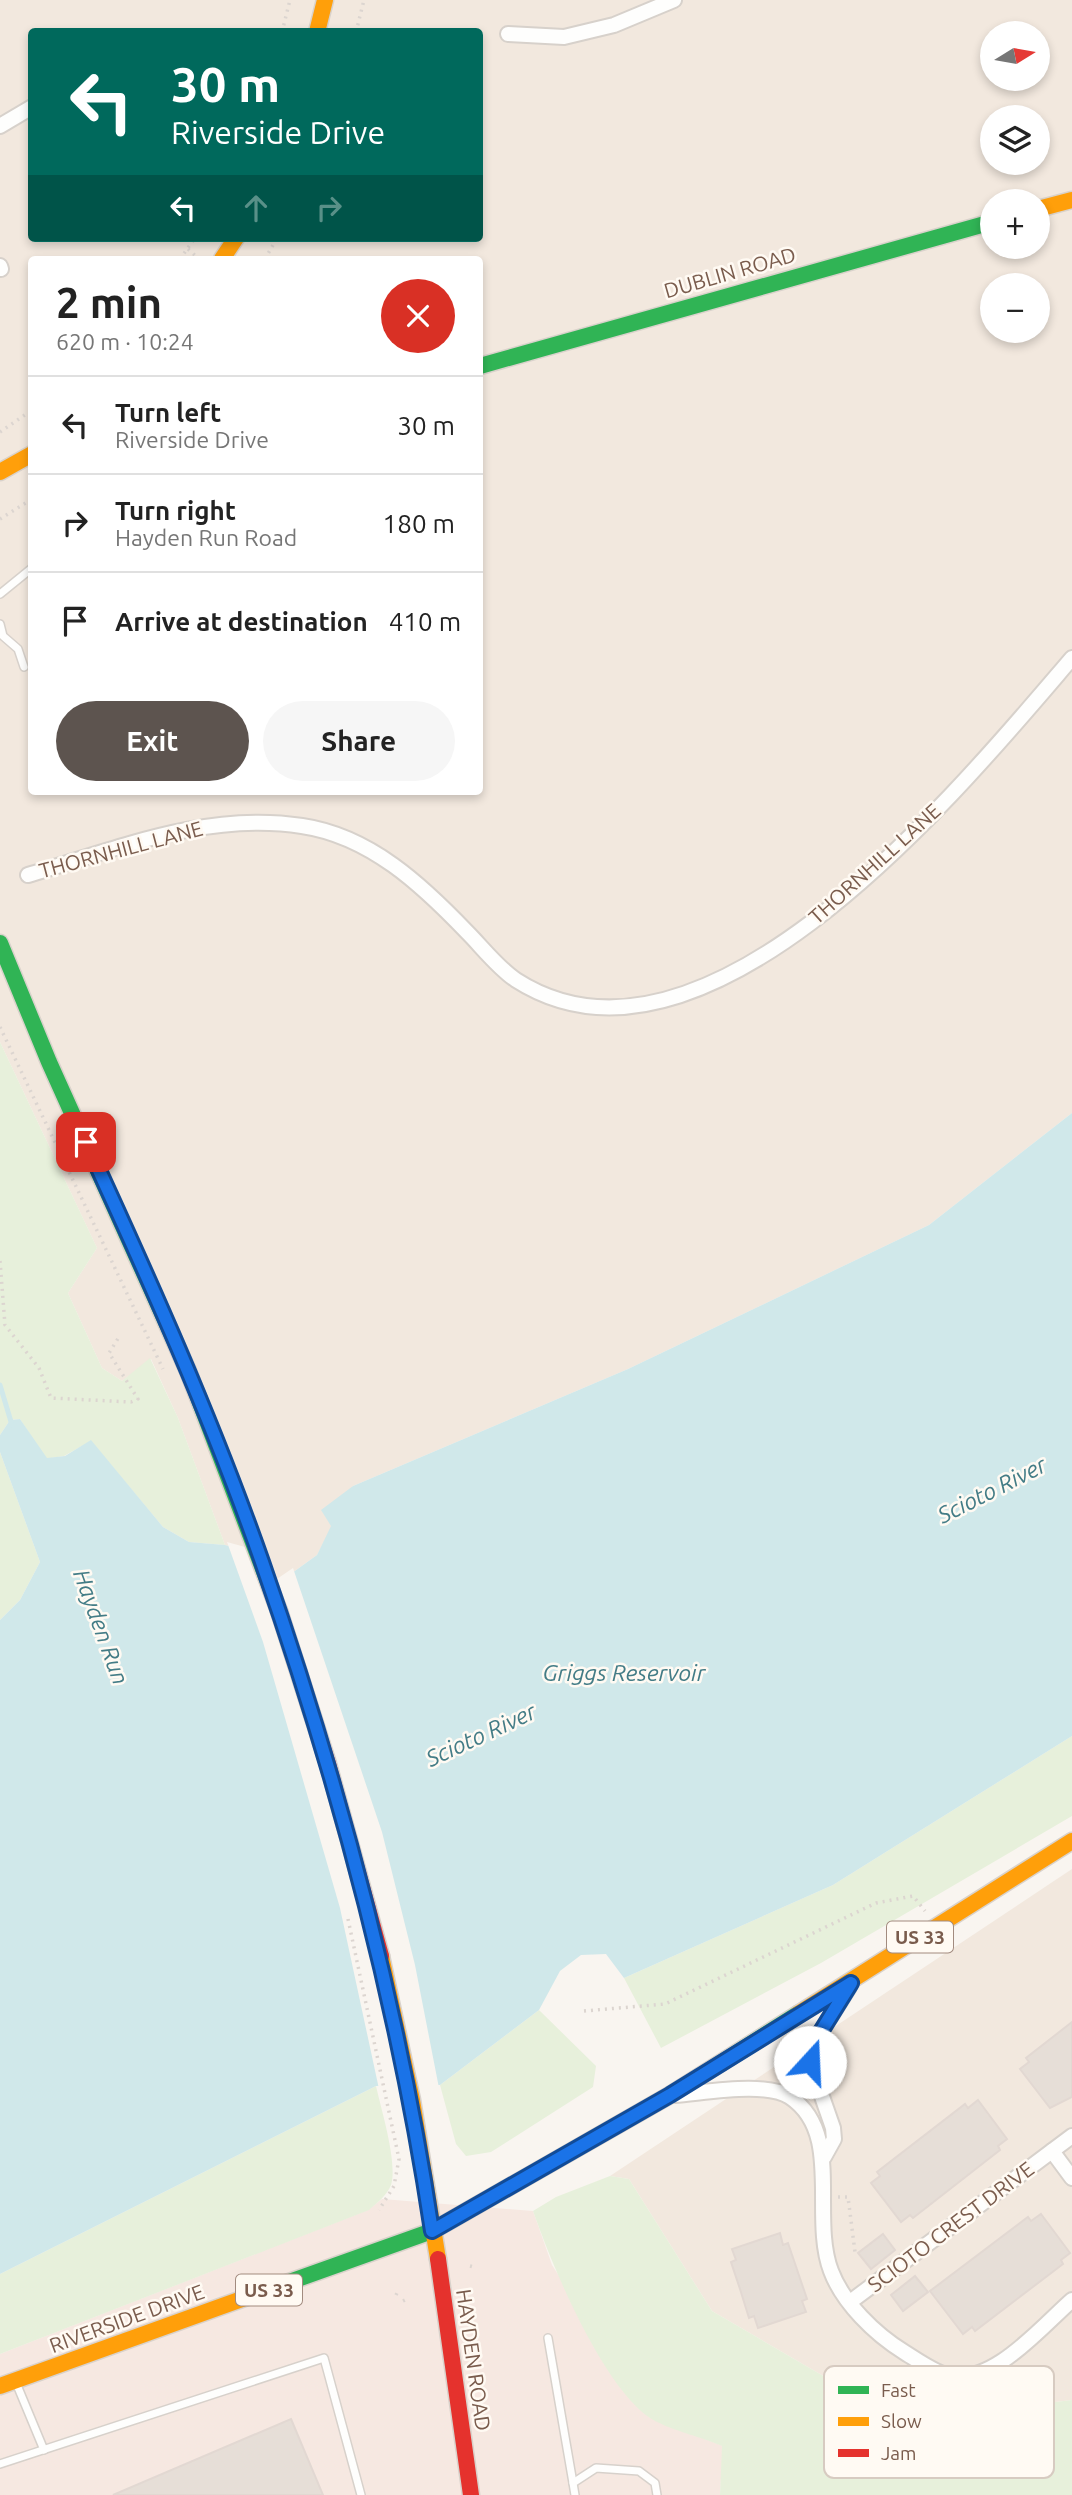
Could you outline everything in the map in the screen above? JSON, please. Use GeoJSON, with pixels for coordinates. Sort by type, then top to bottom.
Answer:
{"type":"FeatureCollection","features":[{"type":"Feature","properties":{"kind":"main road"},"geometry":{"type":"LineString","coordinates":[[318,28],[325,0]]}},
{"type":"Feature","properties":{"kind":"main road"},"geometry":{"type":"LineString","coordinates":[[1050,206],[1072,200]]}},
{"type":"Feature","properties":{"kind":"main road","name":"DUBLIN ROAD"},"geometry":{"type":"LineString","coordinates":[[483,365],[980,225]]}},
{"type":"Feature","properties":{"kind":"main road"},"geometry":{"type":"LineString","coordinates":[[0,472],[28,456]]}},
{"type":"Feature","properties":{"kind":"main road","name":"HAYDEN ROAD"},"geometry":{"type":"LineString","coordinates":[[0,943],[25,1010],[141,1261],[229,1475],[262,1563],[347,1829],[384,1973],[415,2123],[471,2495]]}},
{"type":"Feature","properties":{"kind":"main road","name":"RIVERSIDE DRIVE"},"geometry":{"type":"LineString","coordinates":[[8,2383],[432,2231],[670,2095],[1072,1841]]}},
{"type":"Feature","properties":{"kind":"street"},"geometry":{"type":"LineString","coordinates":[[508,34],[564,37],[614,25],[674,0]]}},
{"type":"Feature","properties":{"kind":"street"},"geometry":{"type":"LineString","coordinates":[[0,126],[28,109]]}},
{"type":"Feature","properties":{"kind":"street","name":"THORNHILL LANE"},"geometry":{"type":"LineString","coordinates":[[28,875],[168,833],[214,824],[303,826],[335,834],[370,851],[421,884],[515,979],[561,1002],[609,1010],[656,1003],[703,986],[747,963],[795,934],[862,882],[962,785],[1072,657]]}},
{"type":"Feature","properties":{"kind":"street","name":"SCIOTO CREST DRIVE"},"geometry":{"type":"LineString","coordinates":[[824,2157],[834,2139],[834,2128],[810,2062],[812,2046],[851,1983]]}},
{"type":"Feature","properties":{"kind":"street","name":"SCIOTO CREST DRIVE"},"geometry":{"type":"LineString","coordinates":[[670,2095],[772,2090],[791,2097],[821,2139],[824,2157],[821,2219],[828,2257],[840,2290],[850,2302],[1072,2136]]}},
{"type":"Feature","properties":{"kind":"street"},"geometry":{"type":"LineString","coordinates":[[1052,2151],[1072,2178]]}},
{"type":"Feature","properties":{"kind":"street"},"geometry":{"type":"LineString","coordinates":[[996,2366],[1072,2300]]}},
{"type":"Feature","properties":{"kind":"street"},"geometry":{"type":"LineString","coordinates":[[850,2302],[891,2344],[930,2366]]}},
{"type":"Feature","properties":{"kind":"lane"},"geometry":{"type":"LineString","coordinates":[[0,594],[28,571]]}},
{"type":"Feature","properties":{"kind":"lane"},"geometry":{"type":"LineString","coordinates":[[0,624],[4,636],[18,649],[24,667]]}},
{"type":"Feature","properties":{"kind":"lane"},"geometry":{"type":"LineString","coordinates":[[548,2339],[575,2495]]}},
{"type":"Feature","properties":{"kind":"lane"},"geometry":{"type":"LineString","coordinates":[[0,2463],[324,2358],[361,2495]]}},
{"type":"Feature","properties":{"kind":"lane"},"geometry":{"type":"LineString","coordinates":[[8,2383],[44,2450]]}},
{"type":"Feature","properties":{"kind":"lane"},"geometry":{"type":"LineString","coordinates":[[573,2483],[596,2468],[639,2471],[655,2483],[657,2495]]}},
{"type":"Feature","properties":{"kind":"path"},"geometry":{"type":"LineString","coordinates":[[283,28],[290,0]]}},
{"type":"Feature","properties":{"kind":"path"},"geometry":{"type":"LineString","coordinates":[[357,28],[364,0]]}},
{"type":"Feature","properties":{"kind":"path"},"geometry":{"type":"LineString","coordinates":[[182,256],[192,242]]}},
{"type":"Feature","properties":{"kind":"path"},"geometry":{"type":"LineString","coordinates":[[188,249],[196,256]]}},
{"type":"Feature","properties":{"kind":"path"},"geometry":{"type":"LineString","coordinates":[[0,432],[28,413]]}},
{"type":"Feature","properties":{"kind":"path"},"geometry":{"type":"LineString","coordinates":[[0,519],[28,502]]}},
{"type":"Feature","properties":{"kind":"path"},"geometry":{"type":"LineString","coordinates":[[0,1027],[166,1376]]}},
{"type":"Feature","properties":{"kind":"path"},"geometry":{"type":"LineString","coordinates":[[0,1038],[7,1042]]}},
{"type":"Feature","properties":{"kind":"path"},"geometry":{"type":"LineString","coordinates":[[0,1261],[5,1325],[39,1368],[51,1398],[131,1402],[138,1399],[109,1353],[119,1337]]}},
{"type":"Feature","properties":{"kind":"path"},"geometry":{"type":"LineString","coordinates":[[584,2011],[665,2004],[876,1903],[914,1896],[936,1927]]}},
{"type":"Feature","properties":{"kind":"path"},"geometry":{"type":"LineString","coordinates":[[346,1909],[398,2159],[397,2174],[379,2210]]}},
{"type":"Feature","properties":{"kind":"shaded area"},"geometry":{"type":"Polygon","coordinates":[[[0,0],[1072,0],[1072,1113],[929,1225],[628,1369],[353,1486],[317,1555],[274,1586],[243,1550],[225,1545],[178,1418],[151,1359],[122,1381],[102,1368],[68,1293],[97,1248],[0,1042],[0,0]]]}},
{"type":"Feature","properties":{"kind":"shaded area"},"geometry":{"type":"Polygon","coordinates":[[[1072,1869],[1072,2400],[1054,2402],[1054,2366],[824,2366],[824,2376],[712,2311],[629,2179],[610,2176],[1072,1869]]]}},
{"type":"Feature","properties":{"kind":"shaded area"},"geometry":{"type":"Polygon","coordinates":[[[382,2199],[533,2211],[552,2265],[649,2417],[723,2446],[720,2495],[0,2495],[0,2354],[368,2210],[382,2199]]]}},
{"type":"Feature","properties":{"kind":"green space"},"geometry":{"type":"Polygon","coordinates":[[[0,1042],[97,1248],[68,1293],[102,1368],[122,1381],[150,1358],[178,1418],[225,1545],[189,1542],[163,1527],[91,1441],[64,1456],[46,1459],[20,1419],[10,1420],[0,1435],[0,1042]]]}},
{"type":"Feature","properties":{"kind":"green space"},"geometry":{"type":"Polygon","coordinates":[[[0,1452],[40,1562],[20,1600],[0,1620],[0,1452]]]}},
{"type":"Feature","properties":{"kind":"green space"},"geometry":{"type":"Polygon","coordinates":[[[1072,1736],[1072,1816],[821,1963],[661,2048],[624,1978],[833,1885],[1072,1736]]]}},
{"type":"Feature","properties":{"kind":"green space"},"geometry":{"type":"Polygon","coordinates":[[[539,2010],[596,2066],[593,2087],[491,2152],[466,2156],[456,2144],[440,2085],[539,2010]]]}},
{"type":"Feature","properties":{"kind":"green space"},"geometry":{"type":"Polygon","coordinates":[[[376,2086],[391,2150],[393,2175],[387,2192],[369,2210],[0,2354],[0,2274],[376,2086]]]}},
{"type":"Feature","properties":{"kind":"green space"},"geometry":{"type":"Polygon","coordinates":[[[610,2176],[629,2179],[712,2311],[824,2376],[824,2478],[1054,2478],[1054,2402],[1072,2400],[1072,2495],[720,2495],[722,2446],[647,2416],[612,2377],[580,2321],[533,2211],[556,2197],[610,2176]]]}},
{"type":"Feature","properties":{"kind":"water","name":"Griggs Reservoir"},"geometry":{"type":"Polygon","coordinates":[[[1072,1113],[1072,1736],[833,1885],[624,1978],[606,1954],[581,1955],[560,1971],[539,2010],[440,2085],[376,2086],[0,2274],[0,1620],[20,1600],[40,1562],[0,1452],[0,1435],[10,1420],[20,1419],[47,1458],[65,1456],[91,1440],[163,1527],[189,1542],[225,1545],[243,1550],[274,1586],[317,1555],[331,1526],[321,1510],[353,1486],[628,1369],[929,1225],[1072,1113]]]}},
{"type":"Feature","properties":{"kind":"pier"},"geometry":{"type":"Polygon","coordinates":[[[227,1542],[245,1547],[274,1581],[293,1568],[382,1832],[415,1965],[439,2088],[379,2089],[340,1908],[263,1642],[227,1542]]]}},
{"type":"Feature","properties":{"kind":"building"},"geometry":{"type":"Polygon","coordinates":[[[1072,2022],[1072,2097],[1050,2108],[1020,2069],[1029,2062],[1026,2058],[1072,2022]]]}},
{"type":"Feature","properties":{"kind":"building"},"geometry":{"type":"Polygon","coordinates":[[[978,2100],[1007,2139],[998,2146],[1000,2150],[913,2218],[910,2215],[901,2222],[871,2183],[880,2176],[877,2172],[965,2104],[968,2108],[978,2100]]]}},
{"type":"Feature","properties":{"kind":"building"},"geometry":{"type":"Polygon","coordinates":[[[1041,2214],[1070,2253],[1061,2260],[1063,2264],[975,2331],[972,2327],[963,2334],[930,2291],[1028,2217],[1031,2221],[1041,2214]]]}},
{"type":"Feature","properties":{"kind":"building"},"geometry":{"type":"Polygon","coordinates":[[[780,2233],[783,2245],[788,2243],[807,2299],[802,2301],[806,2312],[758,2328],[754,2316],[749,2318],[731,2262],[736,2260],[732,2249],[780,2233]]]}},
{"type":"Feature","properties":{"kind":"building"},"geometry":{"type":"Polygon","coordinates":[[[883,2234],[895,2250],[871,2269],[858,2253],[883,2234]]]}},
{"type":"Feature","properties":{"kind":"building"},"geometry":{"type":"Polygon","coordinates":[[[915,2276],[928,2292],[903,2311],[891,2295],[915,2276]]]}},
{"type":"Feature","properties":{"kind":"building"},"geometry":{"type":"Polygon","coordinates":[[[291,2419],[323,2495],[113,2495],[291,2419]]]}},
{"type":"Feature","properties":{"kind":"waterway","name":"Hayden Run"},"geometry":{"type":"LineString","coordinates":[[0,1385],[12,1425]]}},
{"type":"Feature","properties":{"kind":"traffic: fast"},"geometry":{"type":"LineString","coordinates":[[483,365],[980,225]]}},
{"type":"Feature","properties":{"kind":"traffic: fast"},"geometry":{"type":"LineString","coordinates":[[0,943],[49,1062],[188,1371],[279,1611]]}},
{"type":"Feature","properties":{"kind":"traffic: fast"},"geometry":{"type":"LineString","coordinates":[[264,2291],[432,2231],[670,2095],[798,2014]]}},
{"type":"Feature","properties":{"kind":"traffic: slow"},"geometry":{"type":"LineString","coordinates":[[318,28],[325,0]]}},
{"type":"Feature","properties":{"kind":"traffic: slow"},"geometry":{"type":"LineString","coordinates":[[1050,206],[1072,200]]}},
{"type":"Feature","properties":{"kind":"traffic: slow"},"geometry":{"type":"LineString","coordinates":[[224,256],[233,242]]}},
{"type":"Feature","properties":{"kind":"traffic: slow"},"geometry":{"type":"LineString","coordinates":[[0,472],[28,456]]}},
{"type":"Feature","properties":{"kind":"traffic: slow"},"geometry":{"type":"LineString","coordinates":[[798,2014],[1072,1841]]}},
{"type":"Feature","properties":{"kind":"traffic: slow"},"geometry":{"type":"LineString","coordinates":[[381,1956],[412,2100],[438,2259]]}},
{"type":"Feature","properties":{"kind":"traffic: slow"},"geometry":{"type":"LineString","coordinates":[[0,2386],[264,2291]]}},
{"type":"Feature","properties":{"kind":"traffic: jam"},"geometry":{"type":"LineString","coordinates":[[279,1611],[328,1764],[381,1956]]}},
{"type":"Feature","properties":{"kind":"traffic: jam"},"geometry":{"type":"LineString","coordinates":[[438,2259],[471,2495]]}},
{"type":"Feature","properties":{"kind":"route"},"geometry":{"type":"LineString","coordinates":[[86,1142],[141,1261],[229,1475],[262,1563],[314,1724],[347,1829],[384,1973],[415,2123],[432,2231],[508,2190],[670,2095],[851,1983],[812,2046],[810,2062]]}},
{"type":"Feature","properties":{"kind":"water label","name":"Scioto River"},"geometry":{"type":"Point","coordinates":[992,1490]}},
{"type":"Feature","properties":{"kind":"water label","name":"Scioto River"},"geometry":{"type":"Point","coordinates":[481,1735]}}]}
